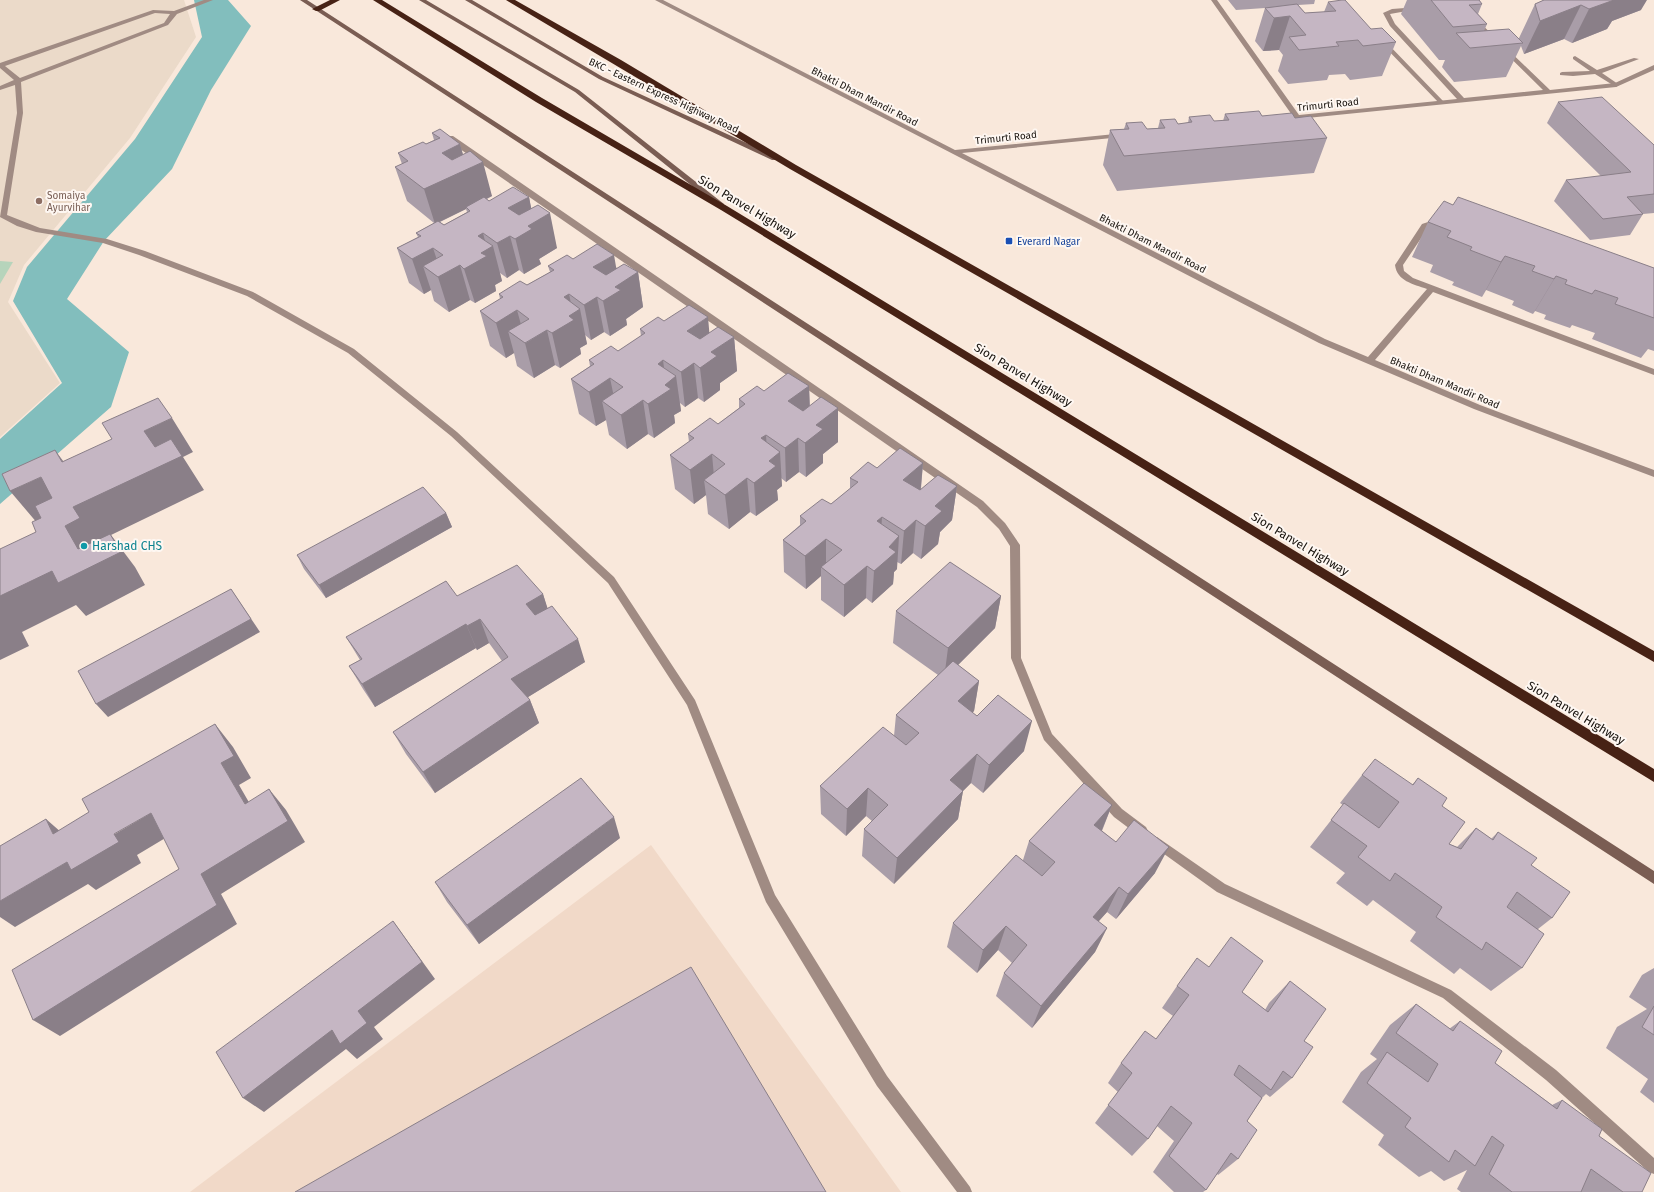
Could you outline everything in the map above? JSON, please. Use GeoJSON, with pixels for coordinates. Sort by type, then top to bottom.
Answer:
{"type":"FeatureCollection","features":[{"type":"Feature","properties":{"kind":"highway"},"geometry":{"type":"LineString","coordinates":[[316,9],[336,0]]}},
{"type":"Feature","properties":{"kind":"highway","name":"Sion Panvel Highway"},"geometry":{"type":"LineString","coordinates":[[377,0],[539,100],[724,208],[1654,776]]}},
{"type":"Feature","properties":{"kind":"highway"},"geometry":{"type":"LineString","coordinates":[[510,0],[618,62],[793,167],[1654,657]]}},
{"type":"Feature","properties":{"kind":"street"},"geometry":{"type":"LineString","coordinates":[[0,65],[155,11],[175,13],[210,0]]}},
{"type":"Feature","properties":{"kind":"street"},"geometry":{"type":"LineString","coordinates":[[303,0],[1654,878]]}},
{"type":"Feature","properties":{"kind":"street"},"geometry":{"type":"LineString","coordinates":[[422,0],[577,92],[724,208]]}},
{"type":"Feature","properties":{"kind":"street","name":"BKC - Eastern Express Highway Road"},"geometry":{"type":"LineString","coordinates":[[468,0],[600,78],[793,167]]}},
{"type":"Feature","properties":{"kind":"street","name":"Bhakti Dham Mandir Road"},"geometry":{"type":"LineString","coordinates":[[658,0],[1322,341],[1478,407],[1654,474]]}},
{"type":"Feature","properties":{"kind":"street"},"geometry":{"type":"LineString","coordinates":[[1214,0],[1297,118]]}},
{"type":"Feature","properties":{"kind":"street"},"geometry":{"type":"LineString","coordinates":[[1421,7],[1386,13],[1392,25],[1463,101]]}},
{"type":"Feature","properties":{"kind":"street"},"geometry":{"type":"LineString","coordinates":[[0,88],[166,24],[175,13]]}},
{"type":"Feature","properties":{"kind":"street"},"geometry":{"type":"LineString","coordinates":[[1472,16],[1548,91]]}},
{"type":"Feature","properties":{"kind":"street"},"geometry":{"type":"LineString","coordinates":[[1379,39],[1442,103]]}},
{"type":"Feature","properties":{"kind":"street"},"geometry":{"type":"LineString","coordinates":[[1575,58],[1616,85]]}},
{"type":"Feature","properties":{"kind":"street"},"geometry":{"type":"LineString","coordinates":[[1562,74],[1581,75],[1597,73],[1636,59]]}},
{"type":"Feature","properties":{"kind":"street"},"geometry":{"type":"LineString","coordinates":[[0,65],[18,80],[20,113],[3,216],[20,224],[55,233],[104,242],[142,253],[250,294],[351,352],[454,434],[611,580],[691,703],[770,898],[882,1081],[965,1192]]}},
{"type":"Feature","properties":{"kind":"street","name":"Trimurti Road"},"geometry":{"type":"LineString","coordinates":[[1281,119],[1616,85],[1654,68]]}},
{"type":"Feature","properties":{"kind":"street","name":"Trimurti Road"},"geometry":{"type":"LineString","coordinates":[[953,152],[1133,134]]}},
{"type":"Feature","properties":{"kind":"street"},"geometry":{"type":"LineString","coordinates":[[448,137],[980,504],[1002,526],[1015,545],[1016,658],[1048,737],[1118,813],[1221,888],[1447,994],[1551,1075],[1654,1166]]}},
{"type":"Feature","properties":{"kind":"street"},"geometry":{"type":"LineString","coordinates":[[1448,225],[1441,222],[1431,223],[1425,226],[1400,265],[1400,272],[1410,280],[1654,372]]}},
{"type":"Feature","properties":{"kind":"street"},"geometry":{"type":"LineString","coordinates":[[1369,361],[1432,288]]}},
{"type":"Feature","properties":{"kind":"shaded area","name":"Somaiya Ayurvihar"},"geometry":{"type":"Polygon","coordinates":[[[0,0],[184,0],[196,37],[130,138],[24,265],[8,302],[60,383],[0,437],[0,0]]]}},
{"type":"Feature","properties":{"kind":"shaded area"},"geometry":{"type":"Polygon","coordinates":[[[651,845],[901,1192],[190,1192],[651,845]]]}},
{"type":"Feature","properties":{"kind":"green space"},"geometry":{"type":"Polygon","coordinates":[[[0,261],[13,262],[0,284],[0,261]]]}},
{"type":"Feature","properties":{"kind":"water"},"geometry":{"type":"Polygon","coordinates":[[[194,0],[228,0],[251,26],[211,90],[172,169],[104,241],[67,299],[129,352],[111,407],[0,504],[0,439],[62,383],[13,301],[27,267],[135,139],[202,37],[194,0]]]}},
{"type":"Feature","properties":{"kind":"building"},"geometry":{"type":"Polygon","coordinates":[[[1345,0],[1371,29],[1382,28],[1396,42],[1363,46],[1358,40],[1336,42],[1339,46],[1299,50],[1289,37],[1306,35],[1290,16],[1274,18],[1265,8],[1297,4],[1305,13],[1336,11],[1328,2],[1345,0]]]}},
{"type":"Feature","properties":{"kind":"building"},"geometry":{"type":"Polygon","coordinates":[[[1431,0],[1479,0],[1482,4],[1469,5],[1487,24],[1453,27],[1431,0]]]}},
{"type":"Feature","properties":{"kind":"building"},"geometry":{"type":"Polygon","coordinates":[[[1544,0],[1614,0],[1589,9],[1581,5],[1540,21],[1535,4],[1544,0]]]}},
{"type":"Feature","properties":{"kind":"building"},"geometry":{"type":"Polygon","coordinates":[[[1509,29],[1523,43],[1470,48],[1456,33],[1509,29]]]}},
{"type":"Feature","properties":{"kind":"building"},"geometry":{"type":"Polygon","coordinates":[[[1602,97],[1654,145],[1654,194],[1627,197],[1643,214],[1603,219],[1566,180],[1631,172],[1558,102],[1602,97]]]}},
{"type":"Feature","properties":{"kind":"building"},"geometry":{"type":"Polygon","coordinates":[[[1259,111],[1262,116],[1292,113],[1295,118],[1311,116],[1327,138],[1124,156],[1110,130],[1129,129],[1126,123],[1142,122],[1147,129],[1165,128],[1160,120],[1175,119],[1178,124],[1192,122],[1189,117],[1210,115],[1214,121],[1229,120],[1225,114],[1259,111]]]}},
{"type":"Feature","properties":{"kind":"building"},"geometry":{"type":"Polygon","coordinates":[[[440,129],[460,144],[442,153],[452,160],[470,151],[483,162],[424,189],[395,167],[408,161],[398,153],[423,142],[426,144],[440,138],[432,133],[440,129]]]}},
{"type":"Feature","properties":{"kind":"building"},"geometry":{"type":"Polygon","coordinates":[[[513,187],[529,197],[508,208],[519,215],[538,205],[550,213],[528,226],[532,229],[515,239],[510,236],[497,243],[483,233],[478,236],[493,246],[481,253],[487,256],[464,269],[460,265],[438,277],[423,266],[443,255],[433,248],[412,259],[397,248],[421,236],[416,233],[438,221],[444,225],[470,211],[466,207],[484,197],[489,201],[513,187]]]}},
{"type":"Feature","properties":{"kind":"building"},"geometry":{"type":"Polygon","coordinates":[[[1458,197],[1654,268],[1654,318],[1615,304],[1618,298],[1595,290],[1592,294],[1565,284],[1567,280],[1556,276],[1554,279],[1532,271],[1535,266],[1505,256],[1501,262],[1470,250],[1472,247],[1447,237],[1451,231],[1428,222],[1444,201],[1453,205],[1458,197]]]}},
{"type":"Feature","properties":{"kind":"building"},"geometry":{"type":"Polygon","coordinates":[[[597,244],[614,255],[593,267],[606,275],[624,264],[638,272],[615,287],[621,290],[603,301],[597,297],[584,305],[569,294],[564,297],[580,309],[569,316],[574,320],[552,333],[547,330],[525,343],[508,331],[529,319],[517,310],[496,323],[480,311],[503,297],[499,294],[520,281],[527,285],[554,270],[548,266],[567,255],[573,259],[597,244]]]}},
{"type":"Feature","properties":{"kind":"building"},"geometry":{"type":"Polygon","coordinates":[[[689,305],[708,317],[687,331],[700,339],[718,327],[734,337],[711,352],[717,356],[700,368],[694,363],[681,372],[663,360],[658,364],[676,376],[665,385],[671,389],[648,404],[643,400],[621,415],[602,401],[623,387],[610,378],[589,392],[571,379],[594,364],[589,360],[611,346],[618,351],[645,333],[640,329],[658,317],[664,321],[689,305]]]}},
{"type":"Feature","properties":{"kind":"building"},"geometry":{"type":"Polygon","coordinates":[[[788,373],[809,386],[788,401],[803,411],[821,397],[838,408],[816,425],[823,429],[805,443],[798,438],[785,448],[766,435],[761,438],[780,452],[769,461],[776,466],[754,483],[747,478],[725,495],[704,480],[725,464],[712,454],[690,470],[670,455],[694,438],[688,434],[710,418],[718,424],[745,404],[739,399],[757,386],[764,391],[788,373]]]}},
{"type":"Feature","properties":{"kind":"building"},"geometry":{"type":"Polygon","coordinates":[[[158,398],[172,418],[144,431],[155,447],[171,439],[182,456],[73,507],[80,518],[65,526],[78,549],[110,534],[121,552],[58,583],[52,571],[0,596],[0,549],[36,532],[32,522],[41,518],[35,506],[52,498],[41,477],[10,491],[2,474],[55,450],[62,462],[112,439],[102,423],[158,398]]]}},
{"type":"Feature","properties":{"kind":"building"},"geometry":{"type":"Polygon","coordinates":[[[900,448],[923,463],[903,480],[920,490],[938,475],[957,486],[935,506],[942,511],[925,526],[916,520],[904,531],[882,517],[877,521],[899,536],[889,547],[896,552],[874,571],[867,566],[844,585],[821,567],[842,550],[826,539],[805,556],[783,540],[806,521],[800,516],[822,499],[831,504],[858,482],[850,478],[868,462],[877,468],[900,448]]]}},
{"type":"Feature","properties":{"kind":"building"},"geometry":{"type":"Polygon","coordinates":[[[423,487],[446,513],[319,585],[297,555],[423,487]]]}},
{"type":"Feature","properties":{"kind":"building"},"geometry":{"type":"Polygon","coordinates":[[[950,562],[1001,596],[948,648],[896,611],[950,562]]]}},
{"type":"Feature","properties":{"kind":"building"},"geometry":{"type":"Polygon","coordinates":[[[517,565],[543,594],[526,604],[535,615],[552,606],[578,639],[511,679],[530,700],[423,772],[393,732],[508,657],[480,619],[467,626],[466,624],[362,684],[349,666],[362,659],[346,637],[446,581],[457,596],[517,565]]]}},
{"type":"Feature","properties":{"kind":"building"},"geometry":{"type":"Polygon","coordinates":[[[231,589],[251,619],[96,704],[78,671],[231,589]]]}},
{"type":"Feature","properties":{"kind":"building"},"geometry":{"type":"Polygon","coordinates":[[[953,661],[979,681],[958,701],[977,716],[998,695],[1032,721],[989,765],[977,754],[950,780],[963,791],[897,858],[864,829],[888,805],[868,788],[847,809],[820,786],[883,727],[906,745],[919,733],[896,715],[953,661]]]}},
{"type":"Feature","properties":{"kind":"building"},"geometry":{"type":"Polygon","coordinates":[[[215,724],[234,756],[221,763],[245,804],[269,789],[288,821],[201,874],[217,905],[33,1020],[12,970],[179,869],[151,813],[114,834],[119,842],[71,870],[67,862],[0,901],[0,846],[46,819],[53,834],[89,812],[82,799],[215,724]]]}},
{"type":"Feature","properties":{"kind":"building"},"geometry":{"type":"Polygon","coordinates":[[[1375,759],[1413,785],[1418,778],[1447,798],[1442,806],[1465,822],[1449,844],[1461,849],[1476,828],[1493,840],[1498,832],[1537,858],[1531,865],[1570,892],[1552,918],[1517,892],[1507,907],[1544,934],[1522,968],[1486,942],[1482,950],[1436,917],[1442,907],[1395,873],[1390,881],[1358,857],[1367,846],[1331,820],[1344,803],[1379,828],[1399,802],[1362,775],[1375,759]]]}},
{"type":"Feature","properties":{"kind":"building"},"geometry":{"type":"Polygon","coordinates":[[[581,778],[614,817],[467,925],[435,882],[581,778]]]}},
{"type":"Feature","properties":{"kind":"building"},"geometry":{"type":"Polygon","coordinates":[[[1084,783],[1112,805],[1094,825],[1116,842],[1134,820],[1169,847],[1128,894],[1119,887],[1093,917],[1107,928],[1041,1006],[1004,973],[1027,945],[1006,926],[983,950],[953,923],[1016,855],[1042,876],[1055,862],[1029,841],[1084,783]]]}},
{"type":"Feature","properties":{"kind":"building"},"geometry":{"type":"Polygon","coordinates":[[[393,921],[422,962],[358,1011],[367,1023],[340,1044],[332,1030],[243,1098],[216,1052],[393,921]]]}},
{"type":"Feature","properties":{"kind":"building"},"geometry":{"type":"Polygon","coordinates":[[[1231,937],[1263,961],[1242,992],[1268,1012],[1290,981],[1326,1009],[1304,1041],[1313,1047],[1292,1078],[1283,1071],[1271,1090],[1239,1065],[1234,1075],[1262,1098],[1247,1121],[1257,1130],[1238,1159],[1231,1153],[1206,1190],[1169,1156],[1192,1123],[1171,1106],[1148,1139],[1108,1105],[1132,1073],[1121,1063],[1145,1031],[1156,1039],[1189,995],[1177,986],[1197,958],[1209,967],[1231,937]]]}},
{"type":"Feature","properties":{"kind":"building"},"geometry":{"type":"Polygon","coordinates":[[[691,967],[826,1192],[295,1192],[691,967]]]}},
{"type":"Feature","properties":{"kind":"building"},"geometry":{"type":"Polygon","coordinates":[[[1416,1004],[1453,1031],[1460,1021],[1502,1051],[1495,1063],[1557,1109],[1562,1100],[1602,1129],[1599,1136],[1651,1173],[1642,1192],[1623,1192],[1591,1169],[1581,1192],[1512,1192],[1489,1174],[1504,1145],[1492,1136],[1475,1166],[1455,1150],[1449,1162],[1405,1127],[1411,1118],[1367,1083],[1387,1052],[1428,1082],[1438,1064],[1396,1033],[1416,1004]]]}},
{"type":"Feature","properties":{"kind":"building"},"geometry":{"type":"Polygon","coordinates":[[[1654,1006],[1654,1035],[1642,1027],[1654,1006]]]}},
{"type":"Feature","properties":{"kind":"place","name":"Somaiya Ayurvihar"},"geometry":{"type":"Point","coordinates":[39,201]}},
{"type":"Feature","properties":{"kind":"place","name":"Everard Nagar"},"geometry":{"type":"Point","coordinates":[1009,241]}},
{"type":"Feature","properties":{"kind":"place","name":"Harshad CHS"},"geometry":{"type":"Point","coordinates":[84,546]}}]}
